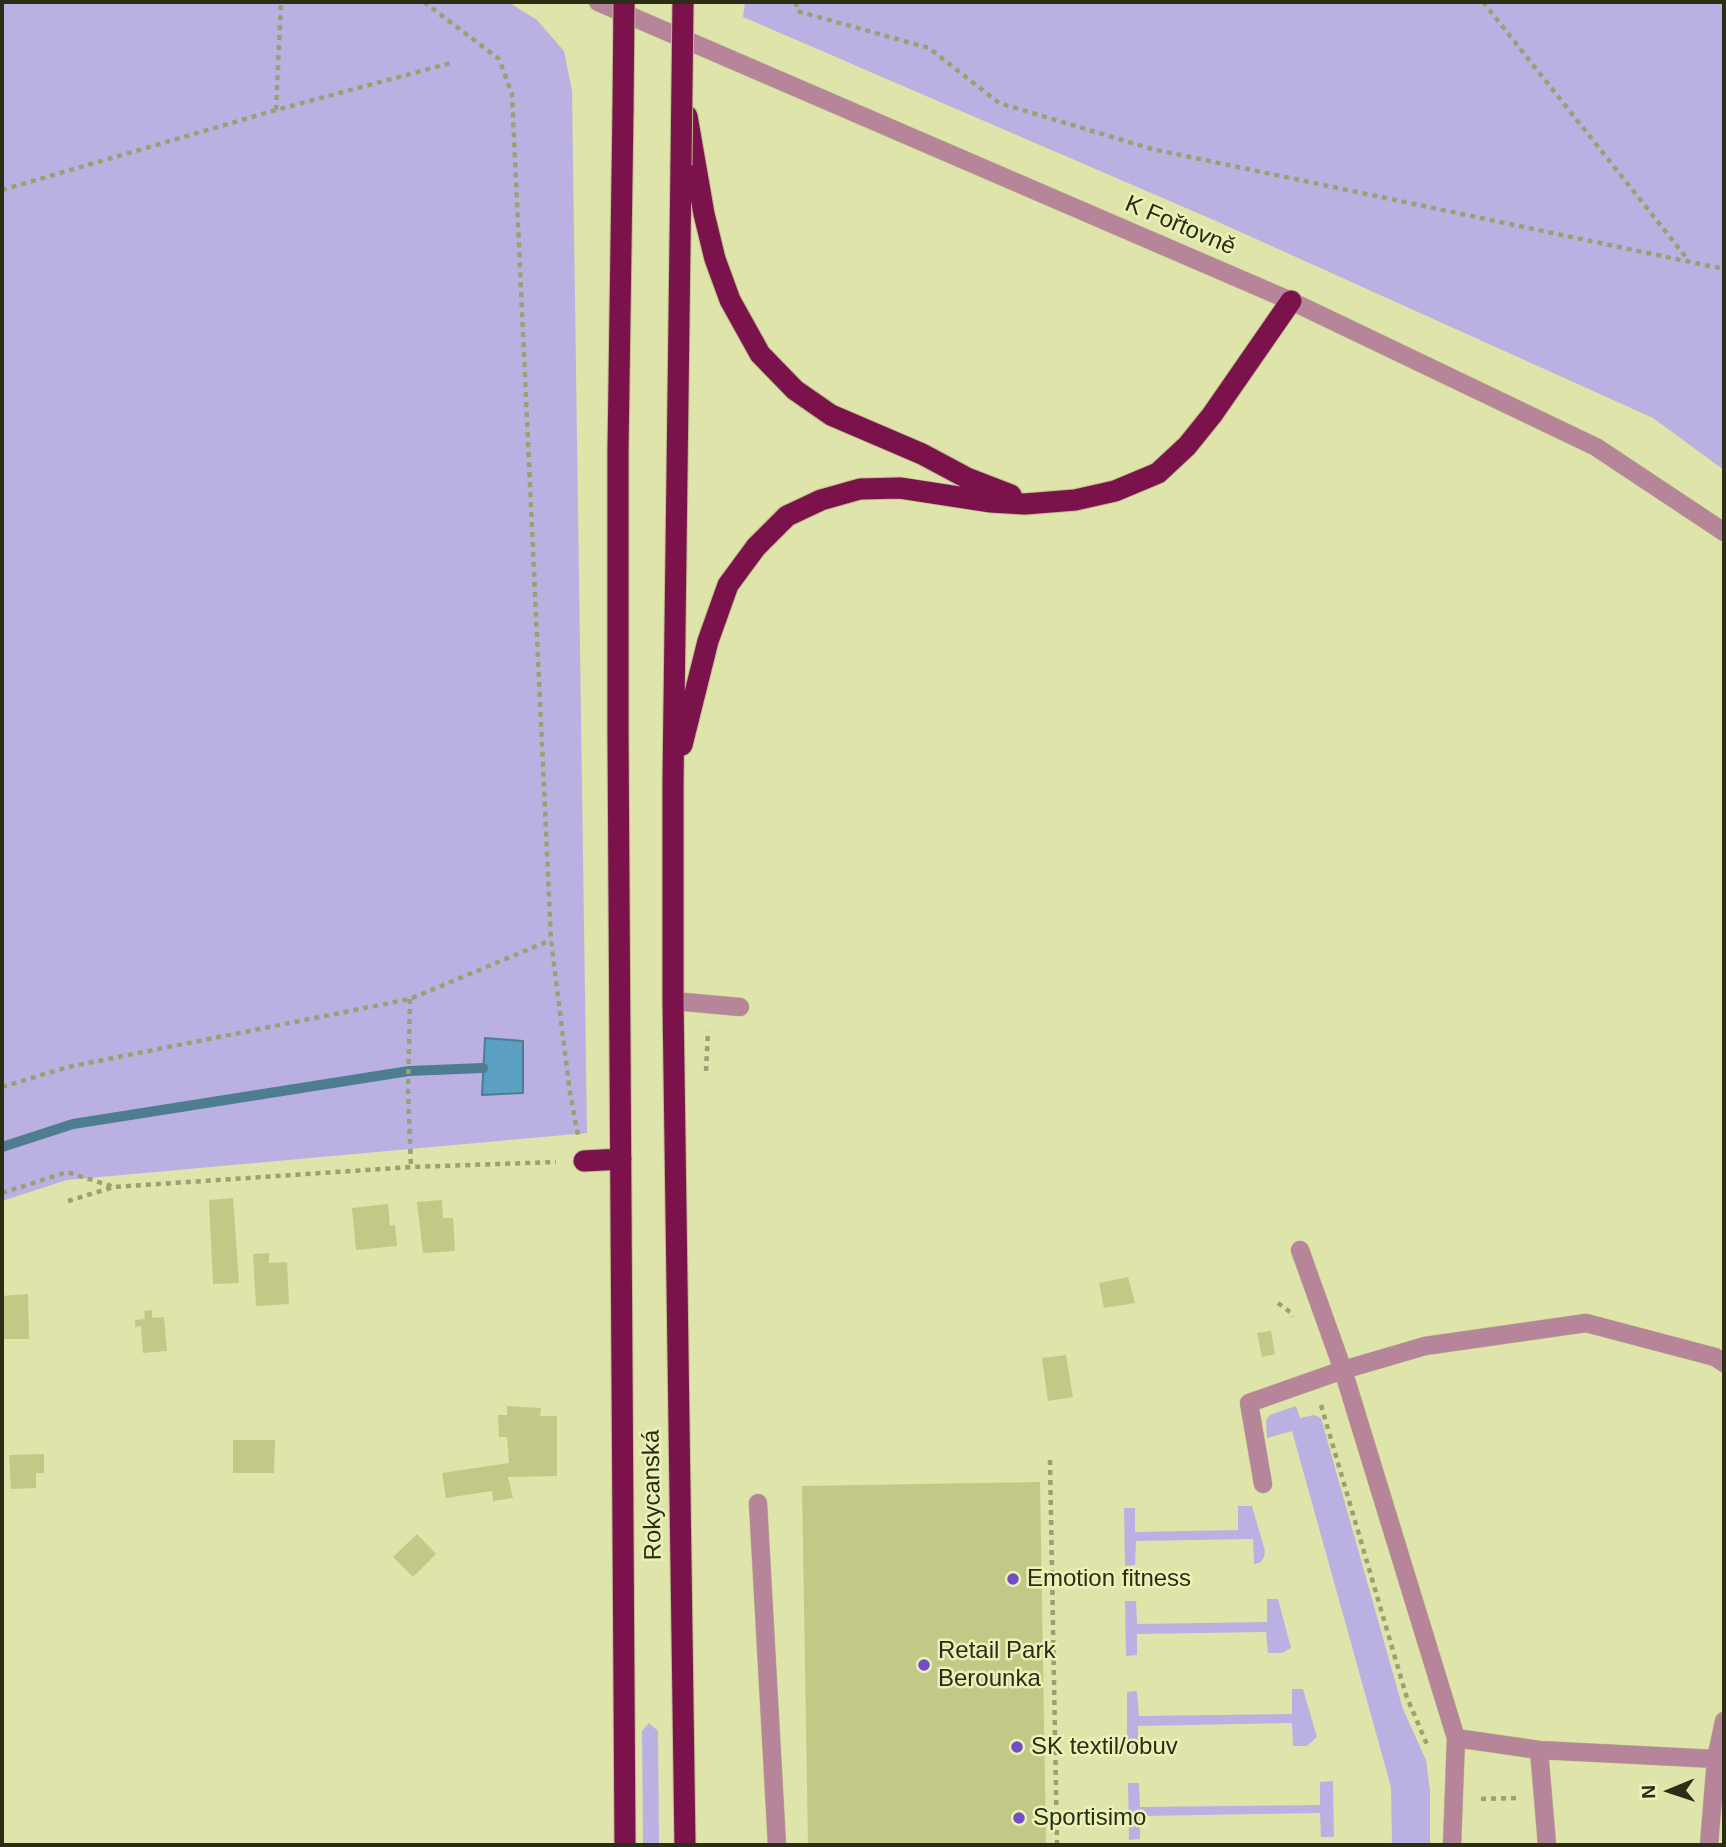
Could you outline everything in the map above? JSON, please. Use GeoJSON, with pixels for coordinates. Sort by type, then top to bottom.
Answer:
{"type":"FeatureCollection","features":[{"type":"Feature","properties":{"kind":"highway","name":"Rokycanská"},"geometry":{"type":"LineString","coordinates":[[624,2],[618,517],[625,1845]]}},
{"type":"Feature","properties":{"kind":"highway"},"geometry":{"type":"LineString","coordinates":[[673,782],[688,165],[682,87],[683,2]]}},
{"type":"Feature","properties":{"kind":"highway"},"geometry":{"type":"LineString","coordinates":[[688,165],[715,259],[730,300],[761,354],[795,390],[831,415],[922,454],[991,489],[1014,496],[1044,500],[1075,500]]}},
{"type":"Feature","properties":{"kind":"highway"},"geometry":{"type":"LineString","coordinates":[[673,782],[708,641],[729,585],[756,547],[787,516],[821,500],[860,489],[900,488],[990,502],[1025,504],[1075,500],[1115,492],[1157,472],[1187,446],[1292,301]]}},
{"type":"Feature","properties":{"kind":"highway","name":"Rokycanská"},"geometry":{"type":"LineString","coordinates":[[673,782],[674,1144],[685,1845]]}},
{"type":"Feature","properties":{"kind":"highway"},"geometry":{"type":"LineString","coordinates":[[583,1161],[621,1159]]}},
{"type":"Feature","properties":{"kind":"street","name":"K Fořtovně"},"geometry":{"type":"LineString","coordinates":[[598,2],[1292,301],[1596,447],[1724,532]]}},
{"type":"Feature","properties":{"kind":"street"},"geometry":{"type":"LineString","coordinates":[[673,1001],[740,1007]]}},
{"type":"Feature","properties":{"kind":"street"},"geometry":{"type":"LineString","coordinates":[[1300,1250],[1343,1370],[1456,1738],[1452,1845]]}},
{"type":"Feature","properties":{"kind":"street"},"geometry":{"type":"LineString","coordinates":[[1264,1484],[1249,1403],[1343,1370],[1425,1346],[1586,1323],[1715,1357],[1724,1363]]}},
{"type":"Feature","properties":{"kind":"street"},"geometry":{"type":"LineString","coordinates":[[758,1503],[777,1845]]}},
{"type":"Feature","properties":{"kind":"street"},"geometry":{"type":"LineString","coordinates":[[1709,1845],[1716,1759],[1724,1721]]}},
{"type":"Feature","properties":{"kind":"street"},"geometry":{"type":"LineString","coordinates":[[1456,1738],[1539,1750],[1716,1759]]}},
{"type":"Feature","properties":{"kind":"street"},"geometry":{"type":"LineString","coordinates":[[1539,1750],[1547,1845]]}},
{"type":"Feature","properties":{"kind":"path"},"geometry":{"type":"LineString","coordinates":[[276,110],[281,2]]}},
{"type":"Feature","properties":{"kind":"path"},"geometry":{"type":"LineString","coordinates":[[68,1201],[114,1187],[411,1167],[583,1161],[570,1093],[551,940],[512,94],[499,59],[424,2]]}},
{"type":"Feature","properties":{"kind":"path"},"geometry":{"type":"LineString","coordinates":[[796,2],[797,11],[929,48],[999,103],[1152,149],[1724,269]]}},
{"type":"Feature","properties":{"kind":"path"},"geometry":{"type":"LineString","coordinates":[[1483,2],[1689,261]]}},
{"type":"Feature","properties":{"kind":"path"},"geometry":{"type":"LineString","coordinates":[[2,190],[276,110],[451,63]]}},
{"type":"Feature","properties":{"kind":"path"},"geometry":{"type":"LineString","coordinates":[[2,1087],[68,1067],[410,999],[551,940]]}},
{"type":"Feature","properties":{"kind":"path"},"geometry":{"type":"LineString","coordinates":[[410,999],[408,1090],[411,1167]]}},
{"type":"Feature","properties":{"kind":"path"},"geometry":{"type":"LineString","coordinates":[[2,1193],[67,1172],[114,1187]]}},
{"type":"Feature","properties":{"kind":"path"},"geometry":{"type":"LineString","coordinates":[[1278,1303],[1290,1312],[1296,1324]]}},
{"type":"Feature","properties":{"kind":"path"},"geometry":{"type":"LineString","coordinates":[[1314,1381],[1406,1696],[1430,1753]]}},
{"type":"Feature","properties":{"kind":"path"},"geometry":{"type":"LineString","coordinates":[[1050,1460],[1057,1845]]}},
{"type":"Feature","properties":{"kind":"shaded area"},"geometry":{"type":"Polygon","coordinates":[[[2,2],[508,2],[537,20],[564,51],[572,91],[587,1133],[67,1180],[2,1201],[2,2]]]}},
{"type":"Feature","properties":{"kind":"shaded area"},"geometry":{"type":"Polygon","coordinates":[[[745,2],[1724,2],[1724,470],[1653,418],[1216,221],[743,17],[745,2]]]}},
{"type":"Feature","properties":{"kind":"shaded area"},"geometry":{"type":"Polygon","coordinates":[[[1296,1406],[1300,1418],[1314,1415],[1321,1418],[1403,1709],[1426,1760],[1430,1790],[1430,1845],[1392,1845],[1391,1787],[1292,1431],[1267,1438],[1266,1420],[1270,1415],[1296,1406]]]}},
{"type":"Feature","properties":{"kind":"shaded area"},"geometry":{"type":"Polygon","coordinates":[[[1238,1506],[1252,1506],[1265,1551],[1261,1562],[1254,1564],[1253,1539],[1136,1541],[1135,1565],[1125,1566],[1124,1508],[1135,1508],[1135,1532],[1238,1530],[1238,1506]]]}},
{"type":"Feature","properties":{"kind":"shaded area"},"geometry":{"type":"Polygon","coordinates":[[[1267,1599],[1278,1599],[1291,1648],[1282,1653],[1268,1653],[1266,1632],[1137,1634],[1137,1655],[1126,1656],[1125,1601],[1136,1601],[1137,1624],[1267,1622],[1267,1599]]]}},
{"type":"Feature","properties":{"kind":"shaded area"},"geometry":{"type":"Polygon","coordinates":[[[1292,1689],[1303,1689],[1317,1737],[1307,1746],[1293,1746],[1292,1723],[1138,1726],[1138,1749],[1127,1749],[1127,1692],[1137,1691],[1139,1716],[1292,1714],[1292,1689]]]}},
{"type":"Feature","properties":{"kind":"shaded area"},"geometry":{"type":"Polygon","coordinates":[[[649,1723],[658,1731],[659,1845],[643,1845],[642,1731],[649,1723]]]}},
{"type":"Feature","properties":{"kind":"shaded area"},"geometry":{"type":"Polygon","coordinates":[[[1333,1781],[1334,1837],[1321,1837],[1320,1813],[1140,1816],[1140,1839],[1129,1840],[1128,1783],[1139,1783],[1140,1807],[1320,1805],[1320,1782],[1333,1781]]]}},
{"type":"Feature","properties":{"kind":"water"},"geometry":{"type":"Polygon","coordinates":[[[485,1038],[523,1041],[523,1093],[482,1095],[485,1038]]]}},
{"type":"Feature","properties":{"kind":"building"},"geometry":{"type":"Polygon","coordinates":[[[233,1198],[239,1283],[213,1284],[209,1200],[233,1198]]]}},
{"type":"Feature","properties":{"kind":"building"},"geometry":{"type":"Polygon","coordinates":[[[442,1200],[443,1218],[453,1218],[455,1251],[423,1253],[417,1202],[442,1200]]]}},
{"type":"Feature","properties":{"kind":"building"},"geometry":{"type":"Polygon","coordinates":[[[388,1204],[390,1226],[395,1225],[397,1246],[356,1250],[352,1208],[388,1204]]]}},
{"type":"Feature","properties":{"kind":"building"},"geometry":{"type":"Polygon","coordinates":[[[269,1253],[269,1263],[287,1262],[289,1304],[256,1306],[253,1254],[269,1253]]]}},
{"type":"Feature","properties":{"kind":"building"},"geometry":{"type":"Polygon","coordinates":[[[1128,1277],[1135,1303],[1104,1308],[1099,1283],[1128,1277]]]}},
{"type":"Feature","properties":{"kind":"building"},"geometry":{"type":"Polygon","coordinates":[[[28,1294],[29,1339],[2,1339],[2,1296],[28,1294]]]}},
{"type":"Feature","properties":{"kind":"building"},"geometry":{"type":"Polygon","coordinates":[[[152,1310],[152,1318],[164,1317],[167,1351],[143,1353],[141,1326],[135,1327],[135,1320],[145,1319],[144,1311],[152,1310]]]}},
{"type":"Feature","properties":{"kind":"building"},"geometry":{"type":"Polygon","coordinates":[[[1271,1331],[1275,1354],[1262,1357],[1257,1333],[1271,1331]]]}},
{"type":"Feature","properties":{"kind":"building"},"geometry":{"type":"Polygon","coordinates":[[[1066,1355],[1073,1397],[1048,1401],[1042,1358],[1066,1355]]]}},
{"type":"Feature","properties":{"kind":"building"},"geometry":{"type":"Polygon","coordinates":[[[507,1406],[541,1408],[540,1416],[557,1416],[557,1476],[508,1477],[513,1498],[493,1501],[492,1491],[446,1498],[442,1473],[509,1463],[507,1437],[499,1437],[498,1415],[507,1415],[507,1406]]]}},
{"type":"Feature","properties":{"kind":"building"},"geometry":{"type":"Polygon","coordinates":[[[233,1440],[275,1440],[274,1473],[233,1473],[233,1440]]]}},
{"type":"Feature","properties":{"kind":"building"},"geometry":{"type":"Polygon","coordinates":[[[44,1454],[44,1473],[36,1473],[36,1488],[11,1489],[9,1455],[44,1454]]]}},
{"type":"Feature","properties":{"kind":"building","name":"Retail Park Berounka"},"geometry":{"type":"Polygon","coordinates":[[[1040,1482],[1046,1845],[808,1845],[802,1486],[1040,1482]]]}},
{"type":"Feature","properties":{"kind":"building"},"geometry":{"type":"Polygon","coordinates":[[[417,1534],[436,1554],[413,1577],[393,1557],[417,1534]]]}},
{"type":"Feature","properties":{"kind":"waterway"},"geometry":{"type":"LineString","coordinates":[[2,1147],[73,1124],[409,1071],[483,1068]]}},
{"type":"Feature","properties":{"kind":"place","name":"Emotion fitness"},"geometry":{"type":"Point","coordinates":[1013,1579]}},
{"type":"Feature","properties":{"kind":"place","name":"Retail Park Berounka"},"geometry":{"type":"Point","coordinates":[924,1665]}},
{"type":"Feature","properties":{"kind":"place","name":"SK textil/obuv"},"geometry":{"type":"Point","coordinates":[1017,1747]}},
{"type":"Feature","properties":{"kind":"place","name":"Sportisimo"},"geometry":{"type":"Point","coordinates":[1019,1818]}}]}
